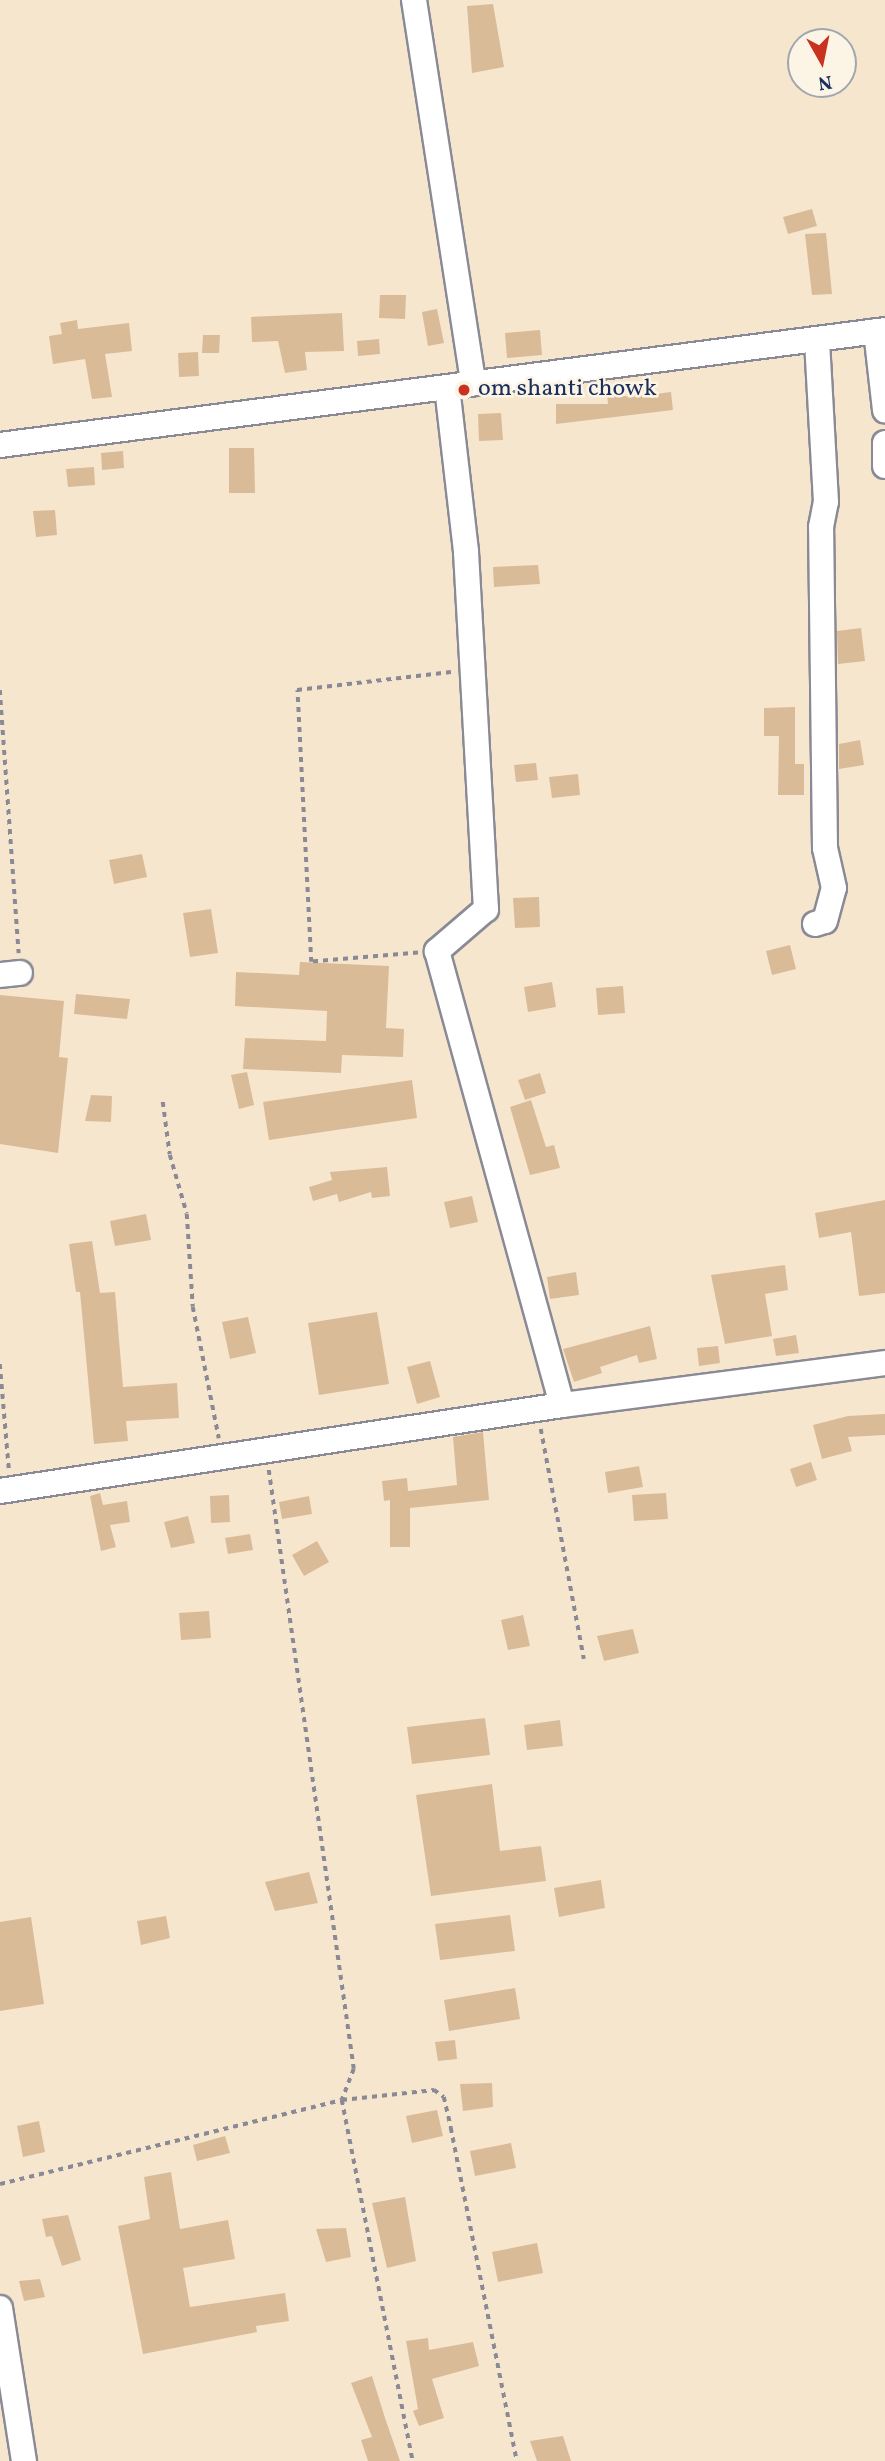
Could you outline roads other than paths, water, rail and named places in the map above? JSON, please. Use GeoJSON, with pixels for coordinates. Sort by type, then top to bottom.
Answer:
{"type":"FeatureCollection","features":[{"type":"Feature","properties":{"kind":"street"},"geometry":{"type":"LineString","coordinates":[[414,0],[473,383]]}},
{"type":"Feature","properties":{"kind":"street"},"geometry":{"type":"LineString","coordinates":[[0,445],[881,331],[885,410]]}},
{"type":"Feature","properties":{"kind":"street"},"geometry":{"type":"LineString","coordinates":[[815,924],[825,921],[834,888],[825,848],[821,527],[826,502],[817,339]]}},
{"type":"Feature","properties":{"kind":"street"},"geometry":{"type":"LineString","coordinates":[[447,387],[466,552],[486,909],[437,951],[562,1405]]}},
{"type":"Feature","properties":{"kind":"street"},"geometry":{"type":"LineString","coordinates":[[885,443],[885,466]]}},
{"type":"Feature","properties":{"kind":"street"},"geometry":{"type":"LineString","coordinates":[[6,1490],[562,1405],[885,1363]]}},
{"type":"Feature","properties":{"kind":"street"},"geometry":{"type":"LineString","coordinates":[[0,2308],[24,2461]]}},
{"type":"Feature","properties":{"kind":"place","name":"om shanti chowk"},"geometry":{"type":"Point","coordinates":[464,390]}}]}
